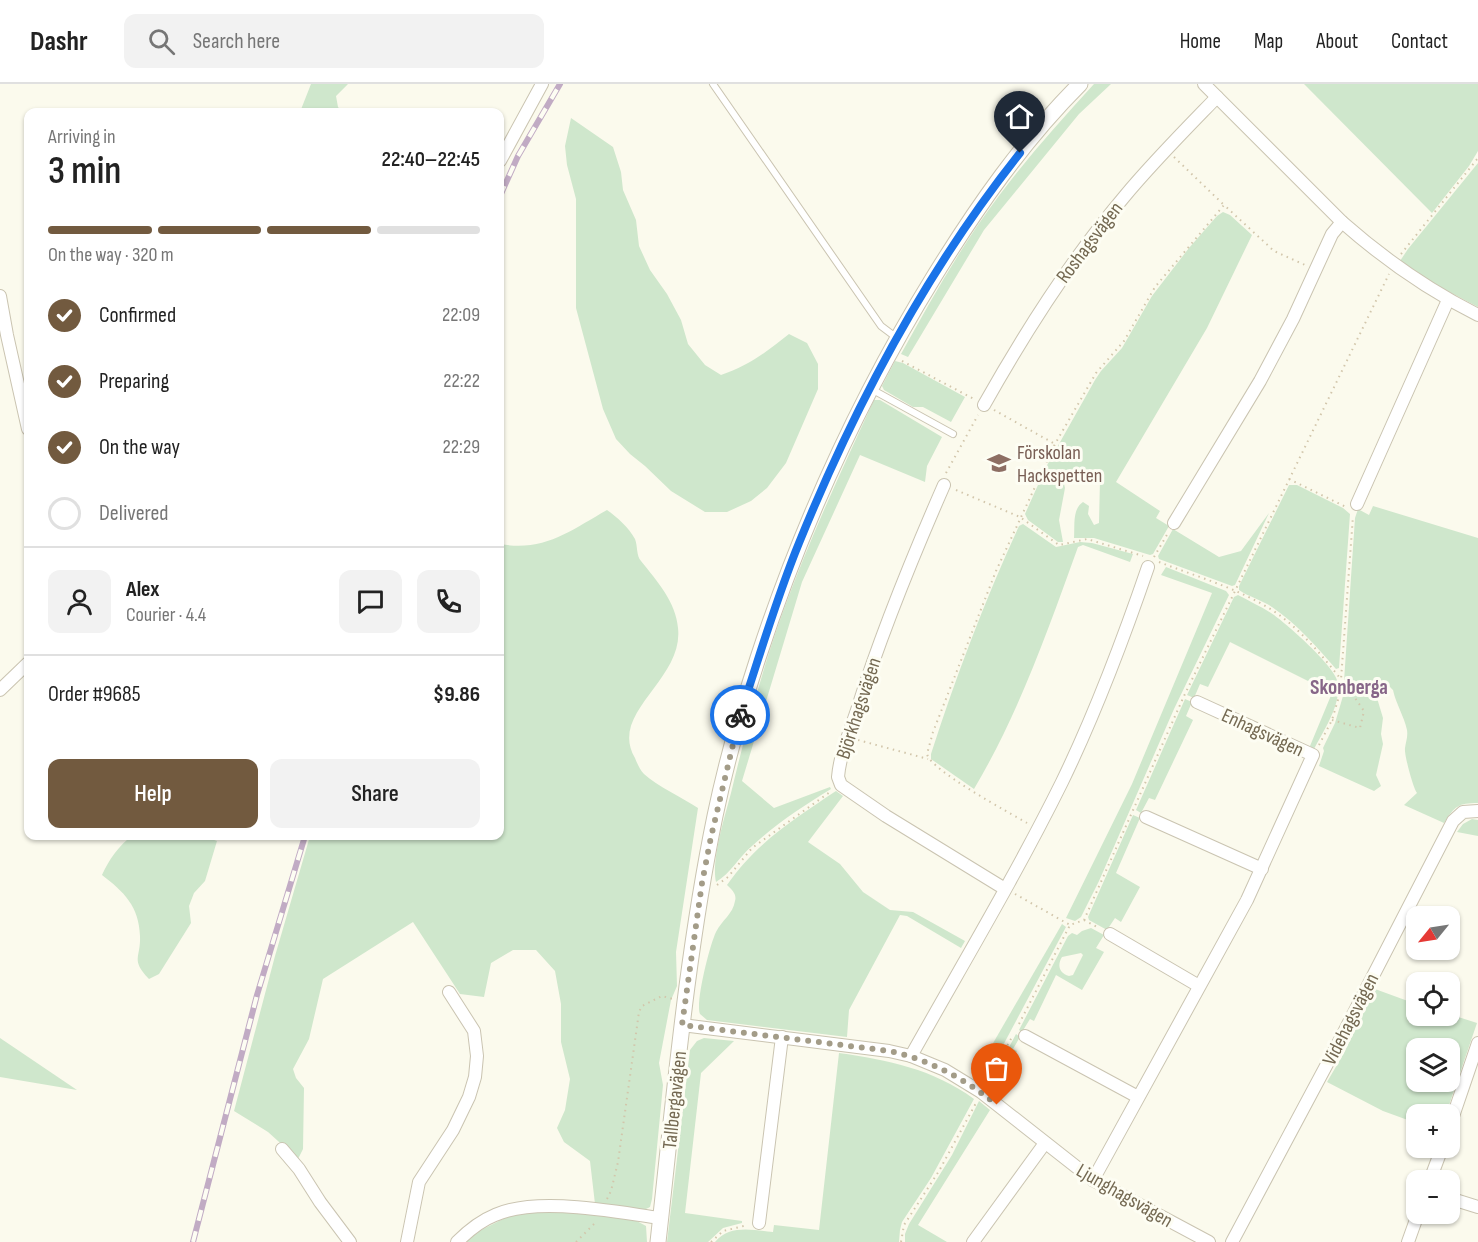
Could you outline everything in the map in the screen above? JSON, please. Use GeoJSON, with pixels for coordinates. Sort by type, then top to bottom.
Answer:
{"type":"FeatureCollection","features":[{"type":"Feature","properties":{"kind":"street"},"geometry":{"type":"LineString","coordinates":[[504,154],[542,84]]}},
{"type":"Feature","properties":{"kind":"street","name":"Tallbergavägen"},"geometry":{"type":"LineString","coordinates":[[658,1242],[682,1025],[702,883],[715,814],[740,715],[777,600],[824,484],[897,338],[953,245],[996,183],[1043,123],[1080,84]]}},
{"type":"Feature","properties":{"kind":"street"},"geometry":{"type":"LineString","coordinates":[[1204,84],[1342,222],[1394,265],[1448,300],[1478,315]]}},
{"type":"Feature","properties":{"kind":"street","name":"Roshagsvägen"},"geometry":{"type":"LineString","coordinates":[[984,405],[1046,301],[1085,245],[1166,149],[1217,97]]}},
{"type":"Feature","properties":{"kind":"street"},"geometry":{"type":"LineString","coordinates":[[1174,523],[1260,381],[1332,234],[1342,222]]}},
{"type":"Feature","properties":{"kind":"street"},"geometry":{"type":"LineString","coordinates":[[0,296],[24,411]]}},
{"type":"Feature","properties":{"kind":"street"},"geometry":{"type":"LineString","coordinates":[[1357,504],[1448,300]]}},
{"type":"Feature","properties":{"kind":"street","name":"Björkhagsvägen"},"geometry":{"type":"LineString","coordinates":[[944,485],[884,629],[848,737],[838,777],[841,785],[886,816],[1005,889]]}},
{"type":"Feature","properties":{"kind":"street"},"geometry":{"type":"LineString","coordinates":[[911,1056],[1038,830],[1063,779],[1102,693],[1151,563]]}},
{"type":"Feature","properties":{"kind":"street"},"geometry":{"type":"LineString","coordinates":[[0,690],[24,667]]}},
{"type":"Feature","properties":{"kind":"street","name":"Enhagsvägen"},"geometry":{"type":"LineString","coordinates":[[1093,1180],[1247,900],[1313,755],[1197,702]]}},
{"type":"Feature","properties":{"kind":"street","name":"Videhagsvägen"},"geometry":{"type":"LineString","coordinates":[[1232,1242],[1453,821],[1463,812],[1478,811]]}},
{"type":"Feature","properties":{"kind":"street"},"geometry":{"type":"LineString","coordinates":[[1146,817],[1262,869]]}},
{"type":"Feature","properties":{"kind":"street"},"geometry":{"type":"LineString","coordinates":[[1110,934],[1199,986]]}},
{"type":"Feature","properties":{"kind":"street"},"geometry":{"type":"LineString","coordinates":[[407,1242],[419,1182],[453,1130],[469,1097],[475,1077],[477,1056],[474,1031],[449,992]]}},
{"type":"Feature","properties":{"kind":"street","name":"Ljunghagsvägen"},"geometry":{"type":"LineString","coordinates":[[682,1025],[890,1051],[911,1056],[945,1070],[981,1092],[1093,1180],[1209,1242]]}},
{"type":"Feature","properties":{"kind":"street"},"geometry":{"type":"LineString","coordinates":[[1025,1036],[1138,1097]]}},
{"type":"Feature","properties":{"kind":"street"},"geometry":{"type":"LineString","coordinates":[[759,1223],[782,1037]]}},
{"type":"Feature","properties":{"kind":"street"},"geometry":{"type":"LineString","coordinates":[[1457,1104],[1478,1043]]}},
{"type":"Feature","properties":{"kind":"street"},"geometry":{"type":"LineString","coordinates":[[973,1242],[1045,1143]]}},
{"type":"Feature","properties":{"kind":"street"},"geometry":{"type":"LineString","coordinates":[[282,1149],[299,1169],[350,1242]]}},
{"type":"Feature","properties":{"kind":"street"},"geometry":{"type":"LineString","coordinates":[[1460,1201],[1478,1207]]}},
{"type":"Feature","properties":{"kind":"street"},"geometry":{"type":"LineString","coordinates":[[457,1242],[481,1223],[510,1210],[548,1207],[602,1210],[660,1218]]}},
{"type":"Feature","properties":{"kind":"street"},"geometry":{"type":"LineString","coordinates":[[1407,1242],[1414,1224]]}},
{"type":"Feature","properties":{"kind":"lane"},"geometry":{"type":"LineString","coordinates":[[713,84],[881,326],[897,338]]}},
{"type":"Feature","properties":{"kind":"lane"},"geometry":{"type":"LineString","coordinates":[[870,388],[953,434]]}},
{"type":"Feature","properties":{"kind":"path"},"geometry":{"type":"LineString","coordinates":[[1166,149],[1274,251],[1316,270]]}},
{"type":"Feature","properties":{"kind":"path"},"geometry":{"type":"LineString","coordinates":[[901,1242],[904,1225],[939,1171],[1070,925],[1084,920],[1184,696],[1394,265],[1478,158]]}},
{"type":"Feature","properties":{"kind":"path"},"geometry":{"type":"LineString","coordinates":[[928,759],[927,754],[933,732],[970,635],[1020,517],[1055,444],[1096,373],[1124,341],[1155,287],[1224,205]]}},
{"type":"Feature","properties":{"kind":"path"},"geometry":{"type":"LineString","coordinates":[[984,405],[943,478],[944,485],[1020,517],[1059,545],[1087,539],[1234,591],[1267,607],[1286,621],[1321,654],[1340,678]]}},
{"type":"Feature","properties":{"kind":"path"},"geometry":{"type":"LineString","coordinates":[[1289,479],[1353,510],[1340,693],[1332,720],[1313,755]]}},
{"type":"Feature","properties":{"kind":"path"},"geometry":{"type":"LineString","coordinates":[[1151,563],[1174,523]]}},
{"type":"Feature","properties":{"kind":"path"},"geometry":{"type":"LineString","coordinates":[[1332,720],[1360,728],[1364,711],[1353,695],[1340,693]]}},
{"type":"Feature","properties":{"kind":"path"},"geometry":{"type":"LineString","coordinates":[[848,737],[928,759],[968,788],[1038,830]]}},
{"type":"Feature","properties":{"kind":"path"},"geometry":{"type":"LineString","coordinates":[[702,883],[718,885],[728,877],[752,848],[808,806],[841,785]]}},
{"type":"Feature","properties":{"kind":"path"},"geometry":{"type":"LineString","coordinates":[[1005,889],[1070,925]]}},
{"type":"Feature","properties":{"kind":"path"},"geometry":{"type":"LineString","coordinates":[[1084,920],[1110,934]]}},
{"type":"Feature","properties":{"kind":"path"},"geometry":{"type":"LineString","coordinates":[[576,1242],[597,1220],[611,1191],[618,1162],[639,1012],[642,1006],[662,996],[675,999]]}},
{"type":"Feature","properties":{"kind":"path"},"geometry":{"type":"LineString","coordinates":[[711,1242],[718,1234],[730,1228],[759,1223]]}},
{"type":"Feature","properties":{"kind":"green space"},"geometry":{"type":"Polygon","coordinates":[[[311,84],[348,84],[336,96],[339,108],[302,108],[311,84]]]}},
{"type":"Feature","properties":{"kind":"green space"},"geometry":{"type":"Polygon","coordinates":[[[1094,84],[1111,84],[1079,114],[984,230],[908,357],[901,354],[947,274],[984,216],[1033,153],[1094,84]]]}},
{"type":"Feature","properties":{"kind":"green space"},"geometry":{"type":"Polygon","coordinates":[[[1304,84],[1478,84],[1478,151],[1432,213],[1304,84]]]}},
{"type":"Feature","properties":{"kind":"green space"},"geometry":{"type":"Polygon","coordinates":[[[571,118],[613,147],[621,172],[623,190],[636,220],[639,246],[650,270],[667,294],[681,320],[688,344],[705,365],[721,375],[757,358],[789,334],[807,343],[818,364],[818,389],[786,463],[767,488],[751,501],[727,512],[705,512],[671,491],[616,439],[603,409],[576,308],[576,199],[567,165],[565,146],[571,118]]]}},
{"type":"Feature","properties":{"kind":"green space"},"geometry":{"type":"Polygon","coordinates":[[[1478,163],[1478,307],[1440,287],[1400,261],[1478,163]]]}},
{"type":"Feature","properties":{"kind":"green space"},"geometry":{"type":"Polygon","coordinates":[[[1223,212],[1230,215],[1252,235],[1207,328],[1116,482],[1160,511],[1156,518],[1169,526],[1153,554],[1150,555],[1094,538],[1074,538],[1077,509],[1083,502],[1089,506],[1088,514],[1094,525],[1099,523],[1100,480],[1087,472],[1072,470],[1062,474],[1065,488],[1059,520],[1063,542],[1058,542],[1028,520],[1025,514],[1046,467],[1095,380],[1122,348],[1152,296],[1189,248],[1223,212]]]}},
{"type":"Feature","properties":{"kind":"green space"},"geometry":{"type":"Polygon","coordinates":[[[895,361],[903,363],[965,397],[951,422],[923,407],[913,407],[884,390],[882,386],[895,361]]]}},
{"type":"Feature","properties":{"kind":"green space"},"geometry":{"type":"Polygon","coordinates":[[[874,400],[880,400],[942,437],[927,466],[925,482],[860,455],[802,582],[742,781],[774,808],[830,787],[831,789],[771,830],[747,850],[716,882],[715,862],[719,838],[769,654],[805,556],[874,400]]]}},
{"type":"Feature","properties":{"kind":"green space"},"geometry":{"type":"Polygon","coordinates":[[[1289,485],[1297,485],[1343,508],[1350,514],[1339,668],[1336,669],[1290,621],[1268,605],[1239,590],[1289,485]]]}},
{"type":"Feature","properties":{"kind":"green space"},"geometry":{"type":"Polygon","coordinates":[[[1373,506],[1478,538],[1478,803],[1458,807],[1444,823],[1404,805],[1417,793],[1406,757],[1407,730],[1390,687],[1377,698],[1383,718],[1381,734],[1383,744],[1376,775],[1381,786],[1374,791],[1319,766],[1323,748],[1335,723],[1343,696],[1355,518],[1358,509],[1369,515],[1373,506]]]}},
{"type":"Feature","properties":{"kind":"green space"},"geometry":{"type":"Polygon","coordinates":[[[607,510],[623,523],[635,539],[639,559],[670,601],[678,628],[677,647],[670,664],[638,710],[631,726],[629,741],[644,774],[698,808],[676,952],[677,986],[671,1000],[659,1063],[663,1085],[650,1207],[644,1210],[595,1204],[590,1161],[564,1142],[557,1128],[565,1110],[570,1079],[561,1042],[561,1004],[555,971],[536,950],[513,950],[491,963],[484,997],[460,994],[413,922],[323,979],[309,1039],[293,1069],[296,1078],[304,1088],[303,1149],[298,1159],[268,1132],[234,1111],[309,840],[504,840],[504,544],[530,545],[568,532],[607,510]]]}},
{"type":"Feature","properties":{"kind":"green space"},"geometry":{"type":"Polygon","coordinates":[[[1269,513],[1235,585],[1232,586],[1159,559],[1158,556],[1173,529],[1219,557],[1241,551],[1269,513]]]}},
{"type":"Feature","properties":{"kind":"green space"},"geometry":{"type":"Polygon","coordinates":[[[1023,524],[1056,547],[1080,542],[1092,543],[1133,554],[1130,562],[1083,545],[1078,547],[1019,701],[974,789],[931,759],[931,754],[983,610],[1019,526],[1023,524]]]}},
{"type":"Feature","properties":{"kind":"green space"},"geometry":{"type":"Polygon","coordinates":[[[1166,567],[1226,591],[1229,595],[1174,709],[1099,881],[1081,917],[1075,921],[1066,918],[1132,784],[1212,593],[1161,575],[1166,567]]]}},
{"type":"Feature","properties":{"kind":"green space"},"geometry":{"type":"Polygon","coordinates":[[[1238,595],[1271,613],[1287,625],[1320,656],[1335,676],[1338,683],[1337,700],[1314,749],[1310,746],[1332,693],[1230,642],[1208,687],[1200,684],[1194,698],[1187,695],[1234,597],[1238,595]]]}},
{"type":"Feature","properties":{"kind":"green space"},"geometry":{"type":"Polygon","coordinates":[[[1185,699],[1192,702],[1186,716],[1193,720],[1155,800],[1149,798],[1141,813],[1136,810],[1185,699]]]}},
{"type":"Feature","properties":{"kind":"green space"},"geometry":{"type":"Polygon","coordinates":[[[836,791],[843,796],[808,842],[840,864],[863,892],[890,910],[913,912],[965,941],[961,948],[907,916],[900,915],[849,1010],[847,1037],[707,1020],[700,1014],[701,986],[713,939],[734,906],[735,894],[727,885],[763,844],[836,791]]]}},
{"type":"Feature","properties":{"kind":"green space"},"geometry":{"type":"Polygon","coordinates":[[[1133,815],[1140,818],[1116,873],[1140,887],[1121,922],[1115,918],[1107,930],[1089,920],[1088,917],[1133,815]]]}},
{"type":"Feature","properties":{"kind":"green space"},"geometry":{"type":"Polygon","coordinates":[[[1472,819],[1478,820],[1478,836],[1457,832],[1463,824],[1472,819]]]}},
{"type":"Feature","properties":{"kind":"green space"},"geometry":{"type":"Polygon","coordinates":[[[128,840],[217,841],[205,881],[194,893],[189,906],[191,923],[159,974],[149,979],[138,962],[140,936],[137,916],[129,901],[102,875],[128,840]]]}},
{"type":"Feature","properties":{"kind":"green space"},"geometry":{"type":"Polygon","coordinates":[[[1062,924],[1066,927],[983,1083],[974,1076],[1062,924]]]}},
{"type":"Feature","properties":{"kind":"green space"},"geometry":{"type":"Polygon","coordinates":[[[1091,928],[1104,935],[1096,948],[1104,952],[1082,990],[1056,975],[1034,1021],[1030,1019],[1022,1032],[1019,1030],[1068,936],[1072,933],[1077,935],[1091,928]],[[1081,953],[1062,957],[1059,966],[1061,971],[1069,976],[1073,975],[1083,955],[1081,953]]]}},
{"type":"Feature","properties":{"kind":"green space"},"geometry":{"type":"Polygon","coordinates":[[[1375,989],[1406,1000],[1406,1026],[1460,1026],[1460,1018],[1477,1023],[1460,1073],[1460,1038],[1406,1038],[1406,1092],[1453,1092],[1449,1104],[1406,1104],[1406,1119],[1383,1111],[1327,1082],[1344,1053],[1375,989]]]}},
{"type":"Feature","properties":{"kind":"green space"},"geometry":{"type":"Polygon","coordinates":[[[1016,1034],[1020,1037],[1013,1049],[1017,1051],[995,1093],[988,1087],[1016,1034]]]}},
{"type":"Feature","properties":{"kind":"green space"},"geometry":{"type":"Polygon","coordinates":[[[0,1038],[77,1090],[0,1077],[0,1038]]]}},
{"type":"Feature","properties":{"kind":"green space"},"geometry":{"type":"Polygon","coordinates":[[[704,1038],[734,1041],[701,1073],[685,1213],[742,1221],[742,1223],[723,1228],[708,1242],[667,1242],[690,1050],[697,1041],[704,1038]]]}},
{"type":"Feature","properties":{"kind":"green space"},"geometry":{"type":"Polygon","coordinates":[[[839,1053],[910,1067],[942,1080],[974,1099],[931,1178],[902,1222],[899,1242],[715,1242],[721,1236],[734,1230],[773,1232],[774,1225],[819,1230],[839,1053]]]}},
{"type":"Feature","properties":{"kind":"green space"},"geometry":{"type":"Polygon","coordinates":[[[979,1101],[990,1110],[918,1225],[947,1242],[905,1242],[909,1224],[952,1155],[979,1101]]]}},
{"type":"Feature","properties":{"kind":"green space"},"geometry":{"type":"Polygon","coordinates":[[[551,1210],[633,1219],[646,1226],[647,1242],[464,1242],[473,1234],[509,1216],[551,1210]]]}},
{"type":"Feature","properties":{"kind":"railway"},"geometry":{"type":"LineString","coordinates":[[504,187],[518,156],[560,84]]}},
{"type":"Feature","properties":{"kind":"railway"},"geometry":{"type":"LineString","coordinates":[[193,1242],[257,995],[304,840]]}},
{"type":"Feature","properties":{"kind":"way so far"},"geometry":{"type":"LineString","coordinates":[[740,715],[715,814],[702,883],[682,1025],[890,1051],[911,1056],[963,1080],[997,1105]]}},
{"type":"Feature","properties":{"kind":"place","name":"Förskolan Hackspetten"},"geometry":{"type":"Point","coordinates":[999,463]}},
{"type":"Feature","properties":{"kind":"district","name":"Skonberga"},"geometry":{"type":"Point","coordinates":[1349,687]}},
{"type":"Feature","properties":{"kind":"route"},"geometry":{"type":"LineString","coordinates":[[740,715],[777,600],[798,544],[870,388],[953,245],[1020,153]]}}]}
